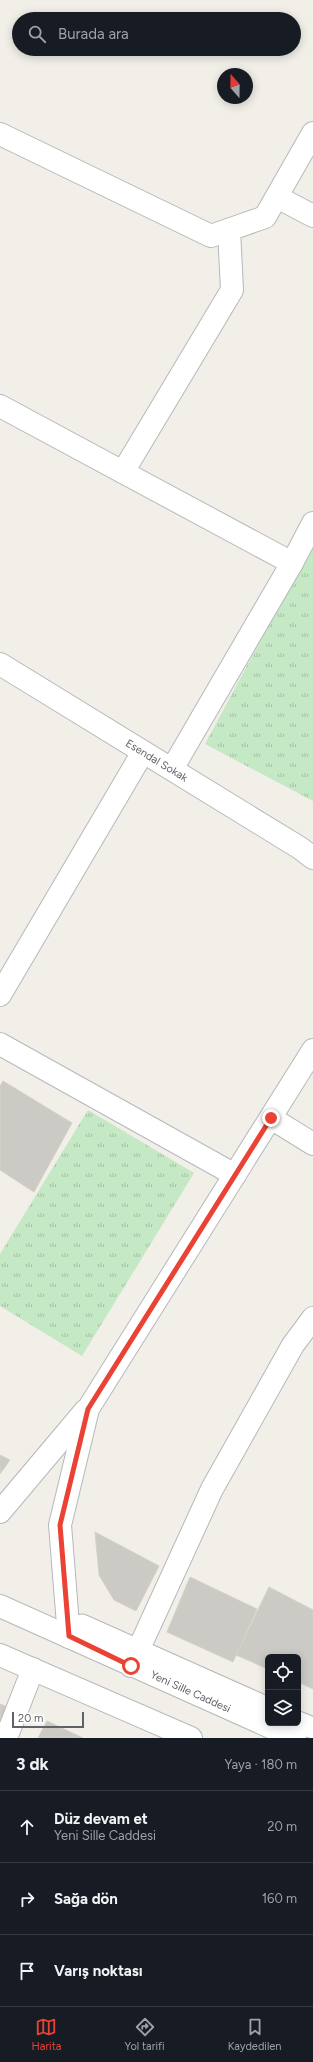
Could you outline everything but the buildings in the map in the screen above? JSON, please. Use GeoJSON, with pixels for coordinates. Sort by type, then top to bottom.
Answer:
{"type":"FeatureCollection","features":[{"type":"Feature","properties":{"kind":"street"},"geometry":{"type":"LineString","coordinates":[[0,134],[211,236],[265,217],[313,133]]}},
{"type":"Feature","properties":{"kind":"street"},"geometry":{"type":"LineString","coordinates":[[277,197],[313,216]]}},
{"type":"Feature","properties":{"kind":"street"},"geometry":{"type":"LineString","coordinates":[[123,472],[232,290],[229,230]]}},
{"type":"Feature","properties":{"kind":"street"},"geometry":{"type":"LineString","coordinates":[[0,406],[292,563]]}},
{"type":"Feature","properties":{"kind":"street"},"geometry":{"type":"LineString","coordinates":[[172,769],[292,563],[313,523]]}},
{"type":"Feature","properties":{"kind":"street","name":"Esendal Sokak"},"geometry":{"type":"LineString","coordinates":[[0,664],[300,848],[313,858]]}},
{"type":"Feature","properties":{"kind":"street"},"geometry":{"type":"LineString","coordinates":[[0,995],[143,752]]}},
{"type":"Feature","properties":{"kind":"street"},"geometry":{"type":"LineString","coordinates":[[0,1044],[235,1175]]}},
{"type":"Feature","properties":{"kind":"street"},"geometry":{"type":"LineString","coordinates":[[0,1512],[88,1409],[313,1050]]}},
{"type":"Feature","properties":{"kind":"street"},"geometry":{"type":"LineString","coordinates":[[271,1118],[313,1144]]}},
{"type":"Feature","properties":{"kind":"street"},"geometry":{"type":"LineString","coordinates":[[131,1666],[212,1490],[293,1345],[313,1318]]}},
{"type":"Feature","properties":{"kind":"street"},"geometry":{"type":"LineString","coordinates":[[88,1409],[60,1525],[75,1631],[265,1707]]}},
{"type":"Feature","properties":{"kind":"street","name":"Yeni Sille Caddesi"},"geometry":{"type":"LineString","coordinates":[[0,1606],[75,1631],[131,1666],[295,1738]]}},
{"type":"Feature","properties":{"kind":"street"},"geometry":{"type":"LineString","coordinates":[[0,1655],[191,1738]]}},
{"type":"Feature","properties":{"kind":"street"},"geometry":{"type":"LineString","coordinates":[[6,1738],[33,1669]]}},
{"type":"Feature","properties":{"kind":"street"},"geometry":{"type":"LineString","coordinates":[[301,1723],[313,1728]]}},
{"type":"Feature","properties":{"kind":"green space"},"geometry":{"type":"Polygon","coordinates":[[[313,543],[313,801],[205,744],[313,543]]]}},
{"type":"Feature","properties":{"kind":"green space"},"geometry":{"type":"Polygon","coordinates":[[[88,1110],[194,1173],[82,1356],[0,1306],[0,1254],[88,1110]]]}},
{"type":"Feature","properties":{"kind":"route"},"geometry":{"type":"LineString","coordinates":[[131,1666],[69,1636],[60,1525],[88,1409],[271,1118]]}}]}
